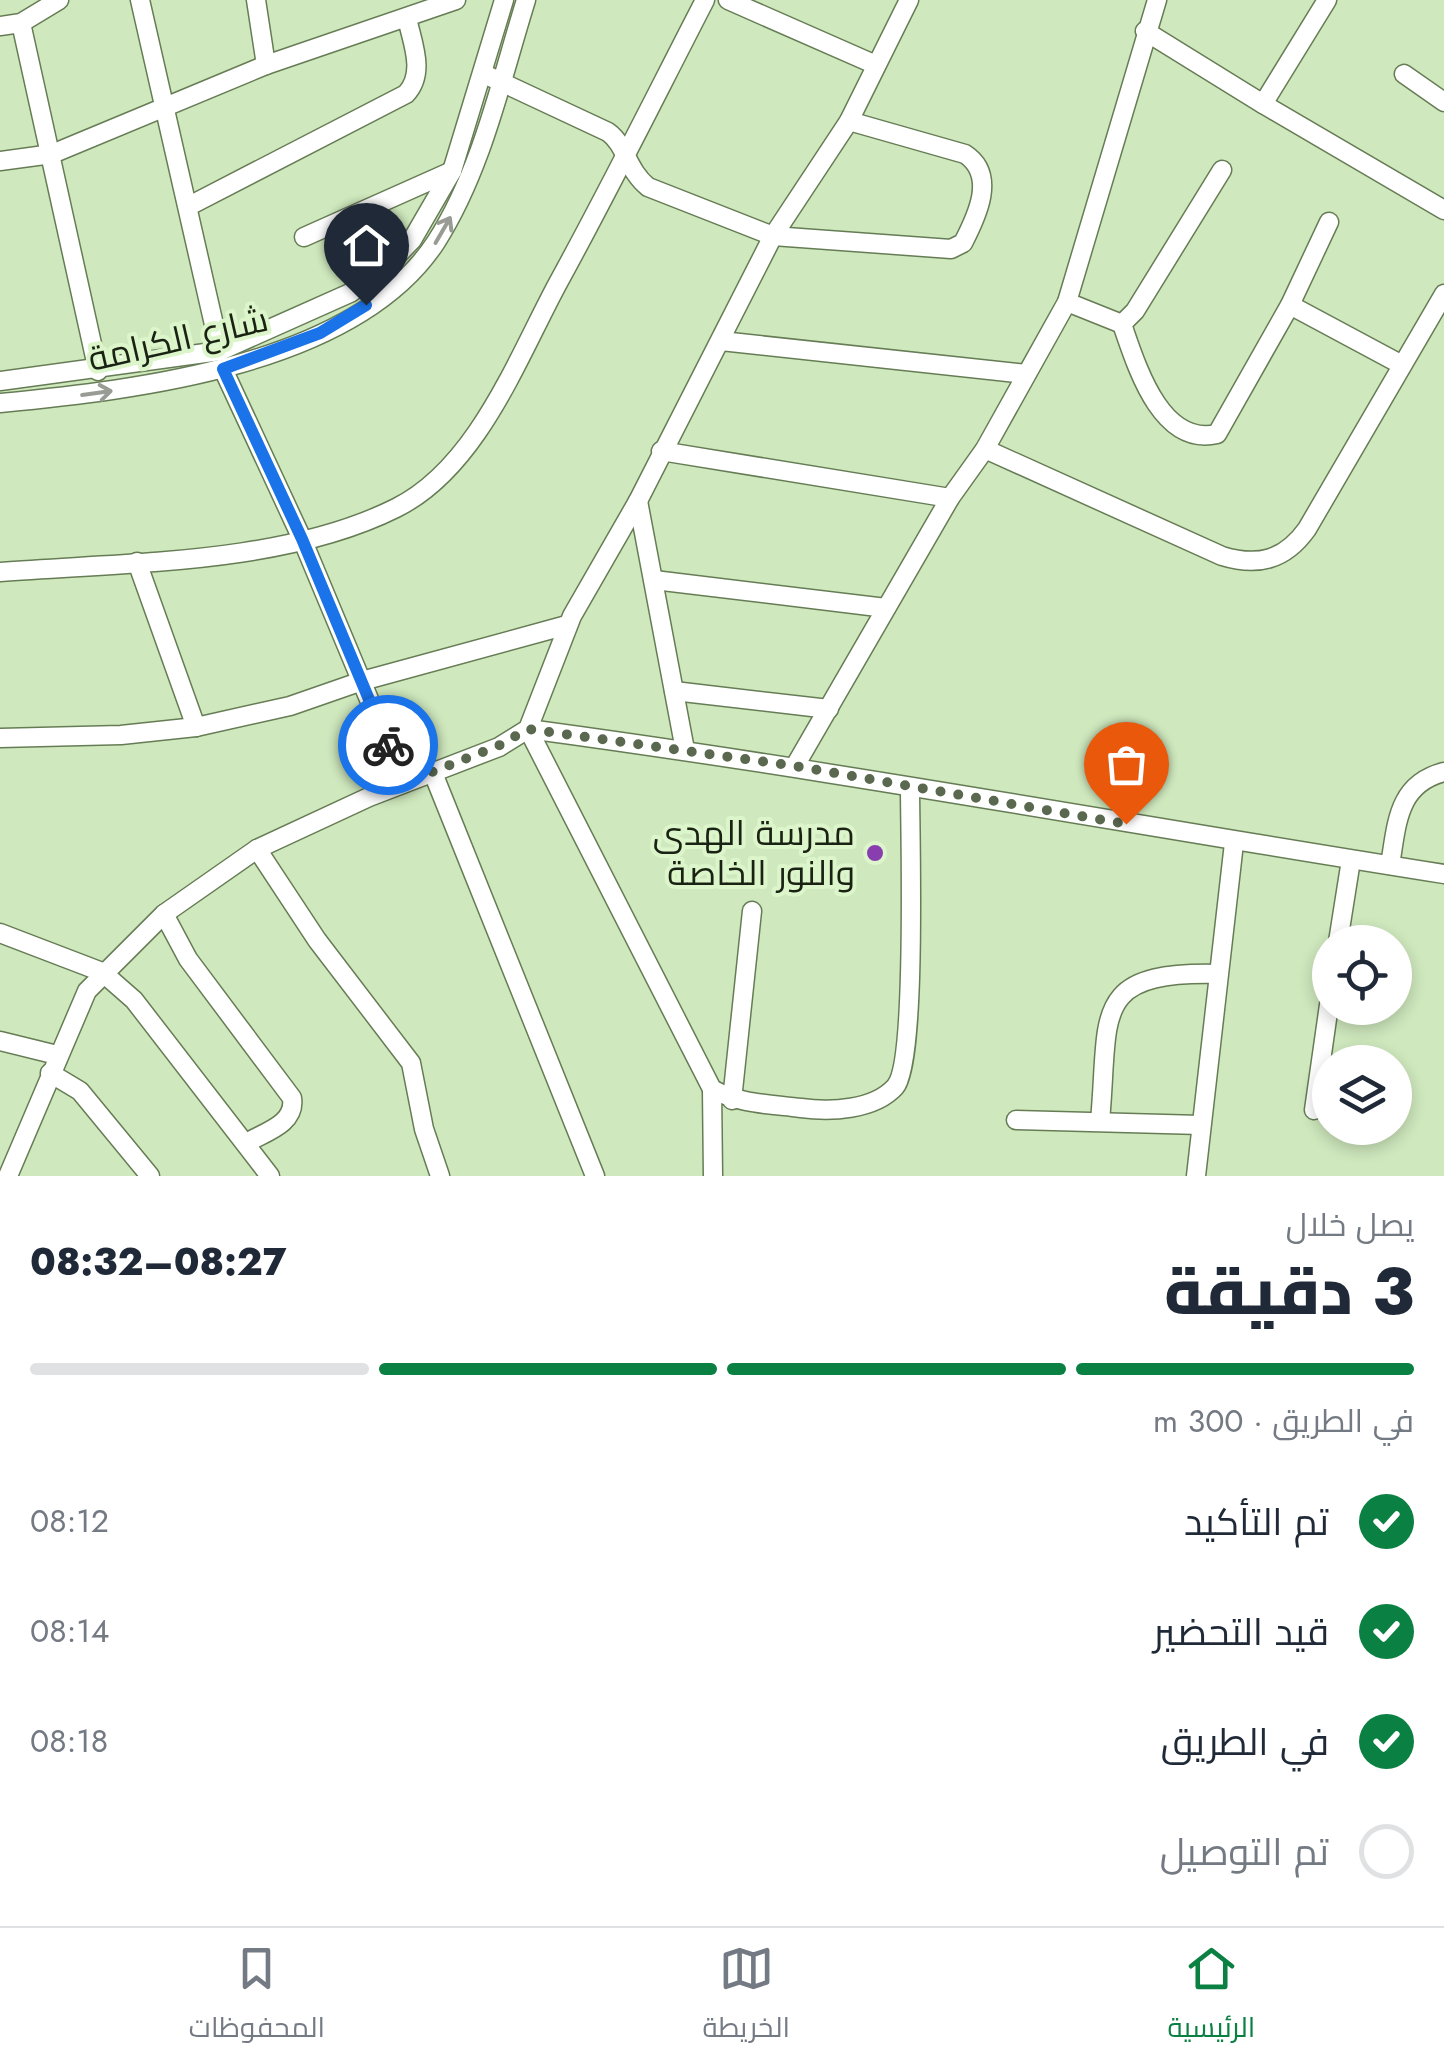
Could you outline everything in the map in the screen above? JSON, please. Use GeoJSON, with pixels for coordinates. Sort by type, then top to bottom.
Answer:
{"type":"FeatureCollection","features":[{"type":"Feature","properties":{"kind":"street"},"geometry":{"type":"LineString","coordinates":[[0,26],[21,22],[59,0]]}},
{"type":"Feature","properties":{"kind":"street"},"geometry":{"type":"LineString","coordinates":[[140,0],[222,360],[404,783]]}},
{"type":"Feature","properties":{"kind":"street"},"geometry":{"type":"LineString","coordinates":[[256,0],[266,65]]}},
{"type":"Feature","properties":{"kind":"street"},"geometry":{"type":"LineString","coordinates":[[0,161],[52,154],[166,110],[266,65],[456,0]]}},
{"type":"Feature","properties":{"kind":"street","name":"شارع الكرامة"},"geometry":{"type":"LineString","coordinates":[[0,402],[100,393],[320,333],[411,273],[435,244],[470,175],[492,78],[504,0]]}},
{"type":"Feature","properties":{"kind":"street","name":"شارع الكرامة"},"geometry":{"type":"LineString","coordinates":[[0,381],[222,360],[350,294],[382,271],[412,240],[452,171],[526,0]]}},
{"type":"Feature","properties":{"kind":"street"},"geometry":{"type":"LineString","coordinates":[[0,572],[137,562],[302,539],[399,507],[464,447],[490,408],[625,161],[705,0]]}},
{"type":"Feature","properties":{"kind":"street"},"geometry":{"type":"LineString","coordinates":[[728,0],[876,65]]}},
{"type":"Feature","properties":{"kind":"street"},"geometry":{"type":"LineString","coordinates":[[713,1176],[712,1088],[528,729],[567,626],[638,501],[772,236],[849,121],[909,0]]}},
{"type":"Feature","properties":{"kind":"street"},"geometry":{"type":"LineString","coordinates":[[795,766],[950,498],[985,449],[1067,302],[1116,152],[1145,31],[1157,0]]}},
{"type":"Feature","properties":{"kind":"street"},"geometry":{"type":"LineString","coordinates":[[1263,104],[1327,0]]}},
{"type":"Feature","properties":{"kind":"street"},"geometry":{"type":"LineString","coordinates":[[189,206],[406,94],[416,79],[407,18]]}},
{"type":"Feature","properties":{"kind":"street"},"geometry":{"type":"LineString","coordinates":[[21,22],[98,371]]}},
{"type":"Feature","properties":{"kind":"street"},"geometry":{"type":"LineString","coordinates":[[1145,31],[1444,210]]}},
{"type":"Feature","properties":{"kind":"street"},"geometry":{"type":"LineString","coordinates":[[1404,74],[1444,102]]}},
{"type":"Feature","properties":{"kind":"street"},"geometry":{"type":"LineString","coordinates":[[492,78],[608,132],[615,137],[625,161],[648,187],[772,236],[951,249],[964,244],[979,206],[982,186],[978,164],[965,154],[849,121]]}},
{"type":"Feature","properties":{"kind":"street"},"geometry":{"type":"LineString","coordinates":[[1122,324],[1135,311],[1222,170]]}},
{"type":"Feature","properties":{"kind":"street"},"geometry":{"type":"LineString","coordinates":[[304,238],[452,171]]}},
{"type":"Feature","properties":{"kind":"street"},"geometry":{"type":"LineString","coordinates":[[1067,302],[1122,324],[1160,408],[1179,428],[1205,437],[1217,434],[1290,305],[1329,222]]}},
{"type":"Feature","properties":{"kind":"street"},"geometry":{"type":"LineString","coordinates":[[985,449],[1222,556],[1258,562],[1285,553],[1297,542],[1444,294]]}},
{"type":"Feature","properties":{"kind":"street"},"geometry":{"type":"LineString","coordinates":[[1290,305],[1402,365]]}},
{"type":"Feature","properties":{"kind":"street"},"geometry":{"type":"LineString","coordinates":[[721,341],[1026,374]]}},
{"type":"Feature","properties":{"kind":"street"},"geometry":{"type":"LineString","coordinates":[[661,451],[950,498]]}},
{"type":"Feature","properties":{"kind":"street"},"geometry":{"type":"LineString","coordinates":[[638,501],[685,750]]}},
{"type":"Feature","properties":{"kind":"street"},"geometry":{"type":"LineString","coordinates":[[137,562],[196,727]]}},
{"type":"Feature","properties":{"kind":"street"},"geometry":{"type":"LineString","coordinates":[[654,580],[886,608]]}},
{"type":"Feature","properties":{"kind":"street"},"geometry":{"type":"LineString","coordinates":[[0,738],[140,734],[196,727],[290,706],[362,681],[567,626]]}},
{"type":"Feature","properties":{"kind":"street"},"geometry":{"type":"LineString","coordinates":[[674,691],[828,709]]}},
{"type":"Feature","properties":{"kind":"street"},"geometry":{"type":"LineString","coordinates":[[12,1167],[80,1002],[102,972],[164,914],[256,849],[528,729],[795,766],[1234,843],[1444,874]]}},
{"type":"Feature","properties":{"kind":"street"},"geometry":{"type":"LineString","coordinates":[[1390,865],[1402,800],[1419,781],[1444,772]]}},
{"type":"Feature","properties":{"kind":"street"},"geometry":{"type":"LineString","coordinates":[[433,773],[596,1176]]}},
{"type":"Feature","properties":{"kind":"street"},"geometry":{"type":"LineString","coordinates":[[712,1088],[732,1100],[816,1110],[878,1102],[899,1083],[908,1032],[910,788]]}},
{"type":"Feature","properties":{"kind":"street"},"geometry":{"type":"LineString","coordinates":[[1196,1176],[1234,843]]}},
{"type":"Feature","properties":{"kind":"street"},"geometry":{"type":"LineString","coordinates":[[256,849],[317,940],[410,1063],[440,1176]]}},
{"type":"Feature","properties":{"kind":"street"},"geometry":{"type":"LineString","coordinates":[[1341,925],[1351,860]]}},
{"type":"Feature","properties":{"kind":"street"},"geometry":{"type":"LineString","coordinates":[[732,1100],[752,911]]}},
{"type":"Feature","properties":{"kind":"street"},"geometry":{"type":"LineString","coordinates":[[164,914],[188,959],[292,1098],[287,1120],[246,1143]]}},
{"type":"Feature","properties":{"kind":"street"},"geometry":{"type":"LineString","coordinates":[[0,933],[102,972],[134,1000],[270,1176]]}},
{"type":"Feature","properties":{"kind":"street"},"geometry":{"type":"LineString","coordinates":[[1100,1121],[1110,1015],[1119,994],[1150,977],[1218,974]]}},
{"type":"Feature","properties":{"kind":"street"},"geometry":{"type":"LineString","coordinates":[[0,1040],[53,1064],[80,1090],[150,1176]]}},
{"type":"Feature","properties":{"kind":"street"},"geometry":{"type":"LineString","coordinates":[[1016,1120],[1201,1125]]}},
{"type":"Feature","properties":{"kind":"way so far"},"geometry":{"type":"LineString","coordinates":[[388,745],[404,783],[498,746],[528,729],[795,766],[1126,824]]}},
{"type":"Feature","properties":{"kind":"place","name":"مدرسة الهدى والنور الخاصة"},"geometry":{"type":"Point","coordinates":[875,853]}},
{"type":"Feature","properties":{"kind":"route"},"geometry":{"type":"LineString","coordinates":[[366,305],[320,333],[223,369],[302,539],[388,745]]}}]}
